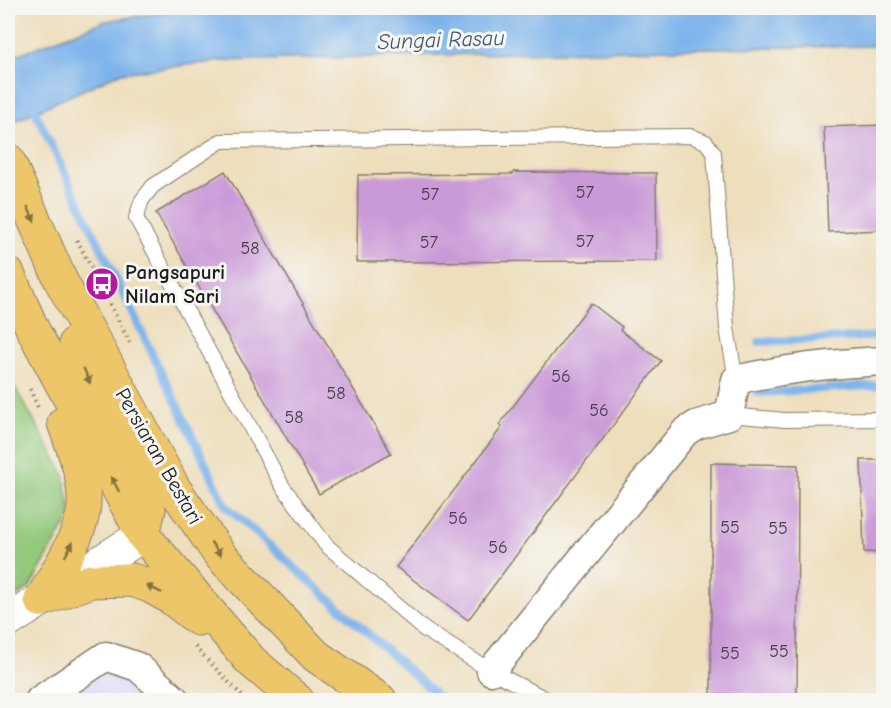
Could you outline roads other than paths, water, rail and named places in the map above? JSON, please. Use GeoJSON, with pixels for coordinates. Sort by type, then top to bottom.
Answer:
{"type":"FeatureCollection","features":[{"type":"Feature","properties":{"kind":"main road","name":"Persiaran Bestari"},"geometry":{"type":"LineString","coordinates":[[8,160],[60,279],[175,490],[220,555],[316,656],[380,700]]}},
{"type":"Feature","properties":{"kind":"main road"},"geometry":{"type":"LineString","coordinates":[[8,274],[33,330],[143,536],[251,661]]}},
{"type":"Feature","properties":{"kind":"main road"},"geometry":{"type":"LineString","coordinates":[[60,279],[80,358],[102,410],[139,475],[149,509],[143,536]]}},
{"type":"Feature","properties":{"kind":"main road"},"geometry":{"type":"LineString","coordinates":[[33,330],[58,409],[80,466],[84,505],[74,539],[41,600]]}},
{"type":"Feature","properties":{"kind":"main road"},"geometry":{"type":"LineString","coordinates":[[41,600],[91,580],[132,580],[150,586],[171,598],[297,700]]}},
{"type":"Feature","properties":{"kind":"street"},"geometry":{"type":"LineString","coordinates":[[491,672],[686,432],[696,425],[729,415],[736,380],[779,370],[821,364],[884,360]]}},
{"type":"Feature","properties":{"kind":"street"},"geometry":{"type":"LineString","coordinates":[[8,621],[143,536]]}},
{"type":"Feature","properties":{"kind":"street"},"geometry":{"type":"LineString","coordinates":[[40,700],[106,656],[138,667],[175,700]]}},
{"type":"Feature","properties":{"kind":"lane"},"geometry":{"type":"LineString","coordinates":[[549,700],[491,672],[425,630],[326,545],[283,487],[135,218],[142,200],[153,186],[221,141],[691,136],[706,142],[714,153],[727,328],[736,380]]}},
{"type":"Feature","properties":{"kind":"lane"},"geometry":{"type":"LineString","coordinates":[[729,415],[785,420],[884,419]]}},
{"type":"Feature","properties":{"kind":"water","name":"Sungai Rasau"},"geometry":{"type":"Polygon","coordinates":[[[195,8],[883,8],[883,46],[708,48],[221,61],[120,73],[8,124],[8,58],[105,21],[195,8]]]}},
{"type":"Feature","properties":{"kind":"waterway"},"geometry":{"type":"LineString","coordinates":[[8,40],[18,63]]}},
{"type":"Feature","properties":{"kind":"waterway"},"geometry":{"type":"LineString","coordinates":[[31,103],[226,506],[442,700]]}},
{"type":"Feature","properties":{"kind":"waterway"},"geometry":{"type":"LineString","coordinates":[[759,342],[884,336]]}},
{"type":"Feature","properties":{"kind":"waterway"},"geometry":{"type":"LineString","coordinates":[[757,393],[884,385]]}},
{"type":"Feature","properties":{"kind":"place","name":"Pangsapuri Nilam Sari"},"geometry":{"type":"Point","coordinates":[102,284]}}]}
